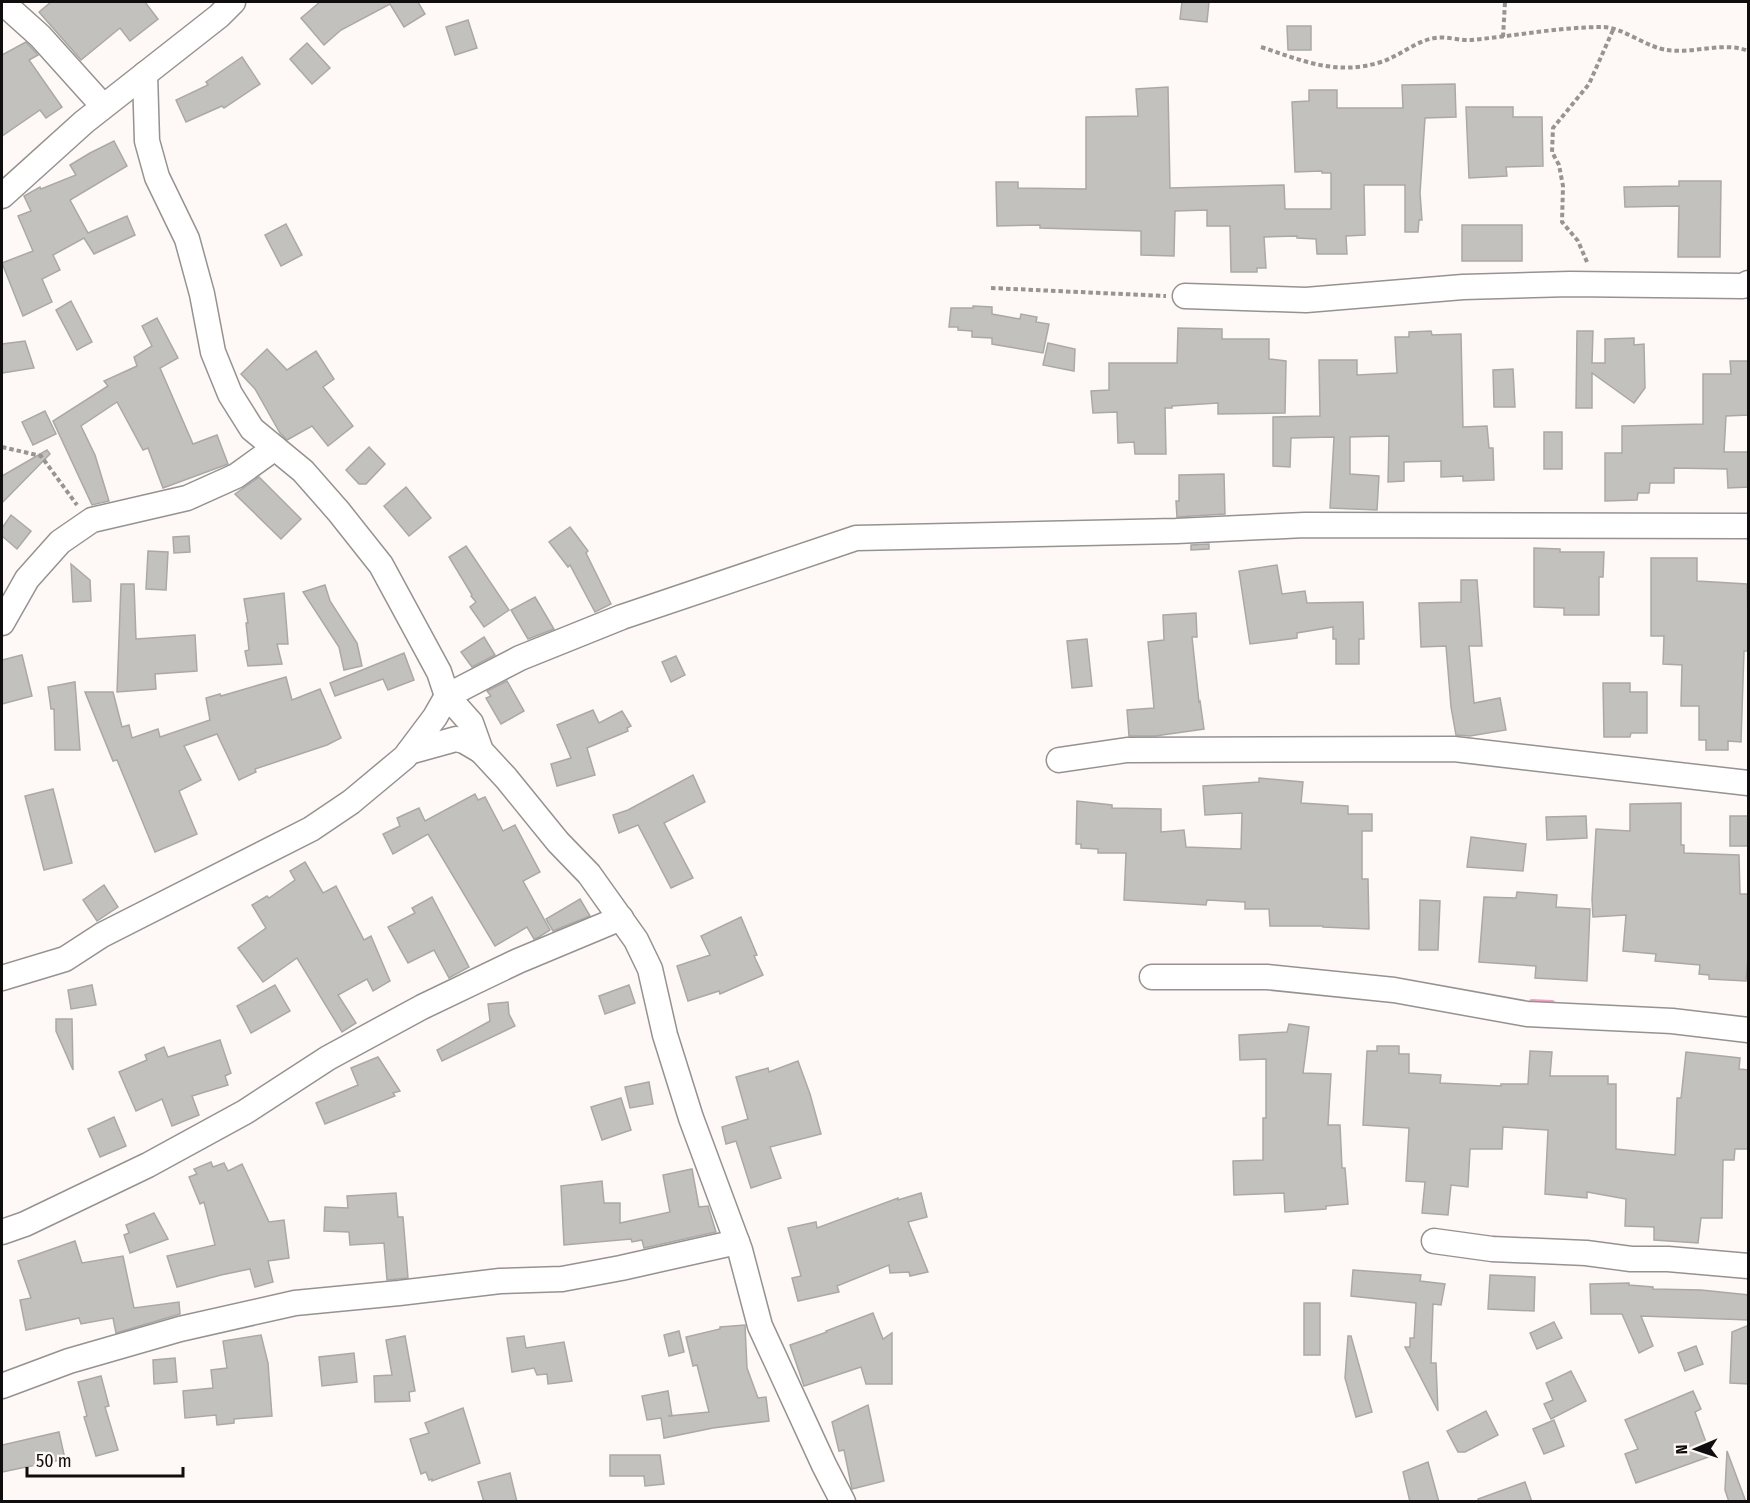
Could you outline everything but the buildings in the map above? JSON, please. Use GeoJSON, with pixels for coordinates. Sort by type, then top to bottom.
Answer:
{"type":"FeatureCollection","features":[{"type":"Feature","properties":{"kind":"street"},"geometry":{"type":"LineString","coordinates":[[2,2],[40,36],[103,106]]}},
{"type":"Feature","properties":{"kind":"street"},"geometry":{"type":"LineString","coordinates":[[2,196],[103,106],[219,16],[233,2]]}},
{"type":"Feature","properties":{"kind":"street"},"geometry":{"type":"LineString","coordinates":[[145,74],[147,141],[157,177],[187,239],[202,294],[213,352],[230,394],[252,429],[303,471],[381,565],[439,672],[447,696],[471,723],[481,751],[558,842],[589,874],[636,940],[650,969],[665,1035],[691,1118],[737,1242],[760,1326],[843,1502]]}},
{"type":"Feature","properties":{"kind":"street"},"geometry":{"type":"LineString","coordinates":[[1185,296],[1306,300],[1462,287],[1594,285],[1688,287],[1749,284]]}},
{"type":"Feature","properties":{"kind":"street"},"geometry":{"type":"LineString","coordinates":[[2,623],[27,579],[60,542],[92,520],[187,498],[236,477],[275,448]]}},
{"type":"Feature","properties":{"kind":"street"},"geometry":{"type":"LineString","coordinates":[[2,978],[65,959],[102,935],[311,829],[351,802],[409,752],[435,717],[447,696],[520,658],[622,616],[856,538],[1176,531],[1305,525],[1749,526]]}},
{"type":"Feature","properties":{"kind":"street"},"geometry":{"type":"LineString","coordinates":[[409,752],[456,739],[481,751]]}},
{"type":"Feature","properties":{"kind":"street"},"geometry":{"type":"LineString","coordinates":[[1059,760],[1127,750],[1454,749],[1749,783]]}},
{"type":"Feature","properties":{"kind":"street"},"geometry":{"type":"LineString","coordinates":[[2,1232],[25,1224],[148,1165],[245,1112],[328,1058],[422,1007],[518,961],[621,918]]}},
{"type":"Feature","properties":{"kind":"street"},"geometry":{"type":"LineString","coordinates":[[1152,977],[1267,977],[1394,990],[1527,1014],[1672,1021],[1749,1030]]}},
{"type":"Feature","properties":{"kind":"street"},"geometry":{"type":"LineString","coordinates":[[1434,1241],[1492,1249],[1586,1253],[1631,1259],[1668,1259],[1749,1266]]}},
{"type":"Feature","properties":{"kind":"street"},"geometry":{"type":"LineString","coordinates":[[2,1386],[69,1361],[180,1329],[295,1303],[500,1281],[562,1279],[621,1269],[737,1242]]}},
{"type":"Feature","properties":{"kind":"path"},"geometry":{"type":"LineString","coordinates":[[1503,37],[1505,2]]}},
{"type":"Feature","properties":{"kind":"path"},"geometry":{"type":"LineString","coordinates":[[1261,47],[1317,65],[1349,69],[1383,62],[1414,45],[1436,38],[1466,40],[1558,29],[1607,27],[1666,50],[1698,51],[1737,46],[1749,51]]}},
{"type":"Feature","properties":{"kind":"path"},"geometry":{"type":"LineString","coordinates":[[1594,285],[1578,241],[1562,222],[1563,186],[1559,165],[1552,152],[1553,128],[1588,84],[1613,30]]}},
{"type":"Feature","properties":{"kind":"path"},"geometry":{"type":"LineString","coordinates":[[991,288],[1185,296]]}},
{"type":"Feature","properties":{"kind":"path"},"geometry":{"type":"LineString","coordinates":[[2,447],[41,456],[89,522]]}},
{"type":"Feature","properties":{"kind":"waterway"},"geometry":{"type":"LineString","coordinates":[[1532,1002],[1552,1003]]}}]}
